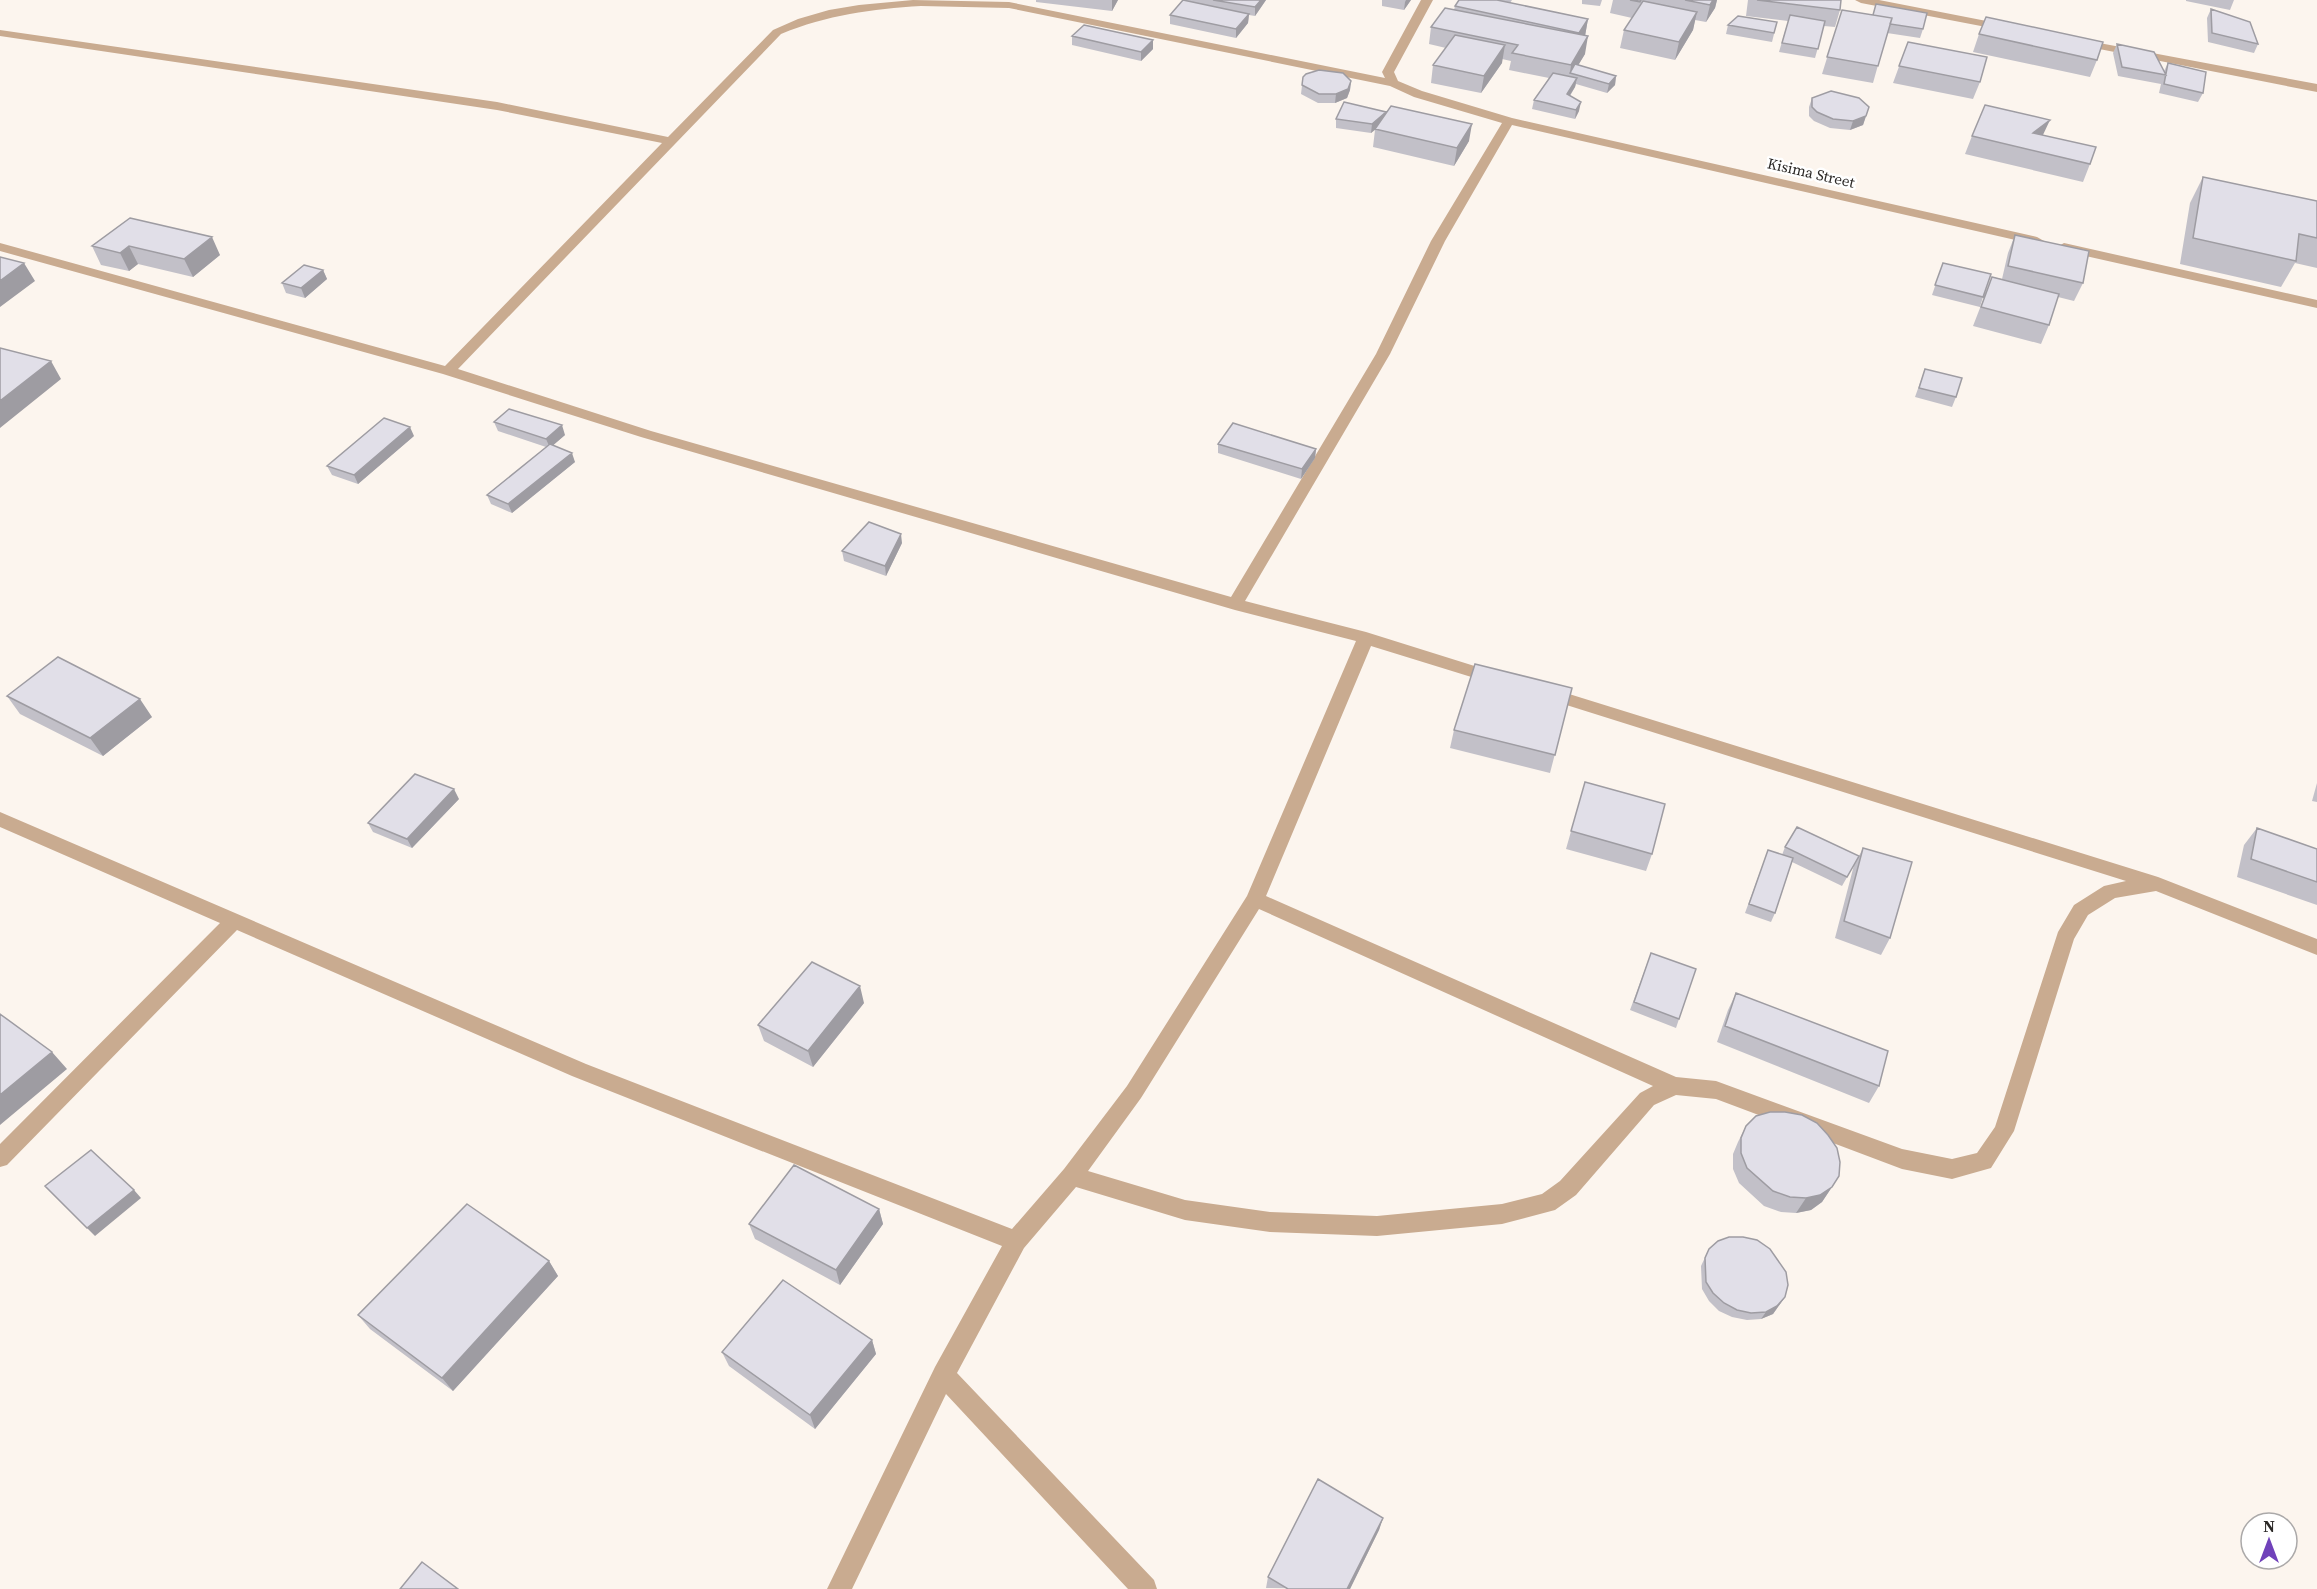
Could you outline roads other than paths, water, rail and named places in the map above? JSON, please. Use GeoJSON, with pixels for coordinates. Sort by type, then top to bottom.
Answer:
{"type":"FeatureCollection","features":[{"type":"Feature","properties":{"kind":"street","name":"Kisima Street"},"geometry":{"type":"LineString","coordinates":[[448,371],[668,141],[777,32],[795,21],[821,13],[856,6],[919,1],[971,0],[1009,5],[1393,83],[1418,94],[1509,121],[2317,304]]}},
{"type":"Feature","properties":{"kind":"street"},"geometry":{"type":"LineString","coordinates":[[1393,83],[1388,72],[1427,0]]}},
{"type":"Feature","properties":{"kind":"street"},"geometry":{"type":"LineString","coordinates":[[1861,0],[2025,32]]}},
{"type":"Feature","properties":{"kind":"street"},"geometry":{"type":"LineString","coordinates":[[0,33],[497,106],[668,141]]}},
{"type":"Feature","properties":{"kind":"street"},"geometry":{"type":"LineString","coordinates":[[2072,40],[2317,88]]}},
{"type":"Feature","properties":{"kind":"street"},"geometry":{"type":"LineString","coordinates":[[1235,604],[1383,354],[1438,241],[1509,121]]}},
{"type":"Feature","properties":{"kind":"street"},"geometry":{"type":"LineString","coordinates":[[0,247],[448,371],[646,434],[1235,604],[1366,638],[1514,683]]}},
{"type":"Feature","properties":{"kind":"street"},"geometry":{"type":"LineString","coordinates":[[839,1589],[943,1375],[1016,1241],[1072,1176],[1134,1092],[1255,899],[1366,638]]}},
{"type":"Feature","properties":{"kind":"street"},"geometry":{"type":"LineString","coordinates":[[1536,690],[2158,884],[2317,947]]}},
{"type":"Feature","properties":{"kind":"street"},"geometry":{"type":"LineString","coordinates":[[0,819],[579,1070],[1016,1241]]}},
{"type":"Feature","properties":{"kind":"street"},"geometry":{"type":"LineString","coordinates":[[1255,899],[1674,1086],[1716,1090],[1902,1159],[1952,1169],[1984,1161],[2004,1131],[2065,938],[2081,910],[2111,891],[2158,884]]}},
{"type":"Feature","properties":{"kind":"street"},"geometry":{"type":"LineString","coordinates":[[0,1158],[235,920]]}},
{"type":"Feature","properties":{"kind":"street"},"geometry":{"type":"LineString","coordinates":[[1072,1176],[1185,1210],[1270,1222],[1377,1226],[1502,1214],[1547,1203],[1568,1188],[1647,1099],[1674,1086]]}},
{"type":"Feature","properties":{"kind":"street"},"geometry":{"type":"LineString","coordinates":[[943,1375],[1145,1589]]}}]}
